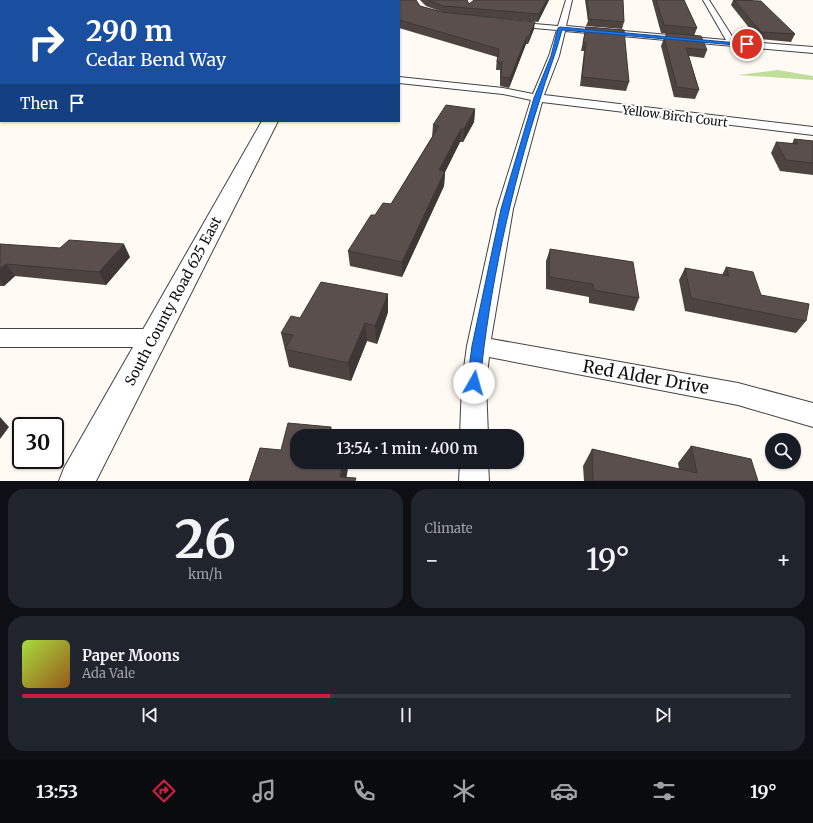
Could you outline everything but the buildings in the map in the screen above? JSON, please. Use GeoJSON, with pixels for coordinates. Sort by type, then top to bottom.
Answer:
{"type":"FeatureCollection","features":[{"type":"Feature","properties":{"kind":"street"},"geometry":{"type":"LineString","coordinates":[[474,429],[474,383],[478,346],[505,209],[537,98],[554,56],[560,28],[569,0]]}},
{"type":"Feature","properties":{"kind":"street"},"geometry":{"type":"LineString","coordinates":[[706,0],[732,43]]}},
{"type":"Feature","properties":{"kind":"street"},"geometry":{"type":"LineString","coordinates":[[499,23],[813,50]]}},
{"type":"Feature","properties":{"kind":"street","name":"Yellow Birch Court"},"geometry":{"type":"LineString","coordinates":[[400,80],[504,91],[537,98],[753,125],[813,130]]}},
{"type":"Feature","properties":{"kind":"street","name":"Yellow Birch Court"},"geometry":{"type":"LineString","coordinates":[[400,87],[503,98],[537,98]]}},
{"type":"Feature","properties":{"kind":"street","name":"South County Road 625 East"},"geometry":{"type":"LineString","coordinates":[[77,481],[269,122]]}},
{"type":"Feature","properties":{"kind":"street"},"geometry":{"type":"LineString","coordinates":[[0,338],[153,338]]}},
{"type":"Feature","properties":{"kind":"street","name":"Red Alder Drive"},"geometry":{"type":"LineString","coordinates":[[478,346],[738,394],[813,415]]}},
{"type":"Feature","properties":{"kind":"street"},"geometry":{"type":"LineString","coordinates":[[474,469],[474,481]]}},
{"type":"Feature","properties":{"kind":"green space"},"geometry":{"type":"Polygon","coordinates":[[[778,70],[813,76],[813,80],[738,75],[778,70]]]}},
{"type":"Feature","properties":{"kind":"route"},"geometry":{"type":"LineString","coordinates":[[474,383],[478,346],[505,209],[537,98],[554,56],[560,28],[747,44]]}}]}
